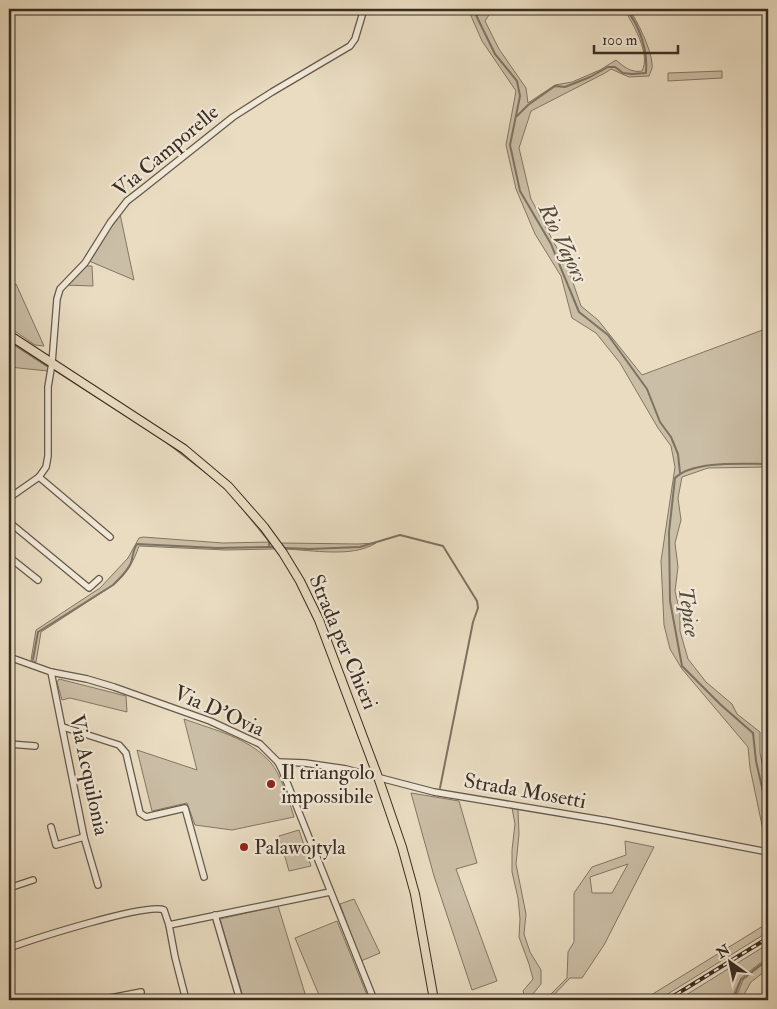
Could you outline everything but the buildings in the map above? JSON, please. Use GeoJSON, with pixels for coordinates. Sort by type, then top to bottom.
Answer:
{"type":"FeatureCollection","features":[{"type":"Feature","properties":{"kind":"main road","name":"Strada per Chieri"},"geometry":{"type":"LineString","coordinates":[[9,334],[184,448],[228,486],[264,526],[283,553],[300,581],[319,620],[402,847],[415,894],[434,1000]]}},
{"type":"Feature","properties":{"kind":"street","name":"Via Camporelle"},"geometry":{"type":"LineString","coordinates":[[39,477],[46,468],[48,456],[48,387],[52,363],[57,299],[60,289],[85,262],[110,223],[127,201],[232,117],[350,46],[355,39],[364,9]]}},
{"type":"Feature","properties":{"kind":"street"},"geometry":{"type":"LineString","coordinates":[[9,498],[39,477],[110,537]]}},
{"type":"Feature","properties":{"kind":"street"},"geometry":{"type":"LineString","coordinates":[[9,522],[89,588],[99,579]]}},
{"type":"Feature","properties":{"kind":"street"},"geometry":{"type":"LineString","coordinates":[[9,557],[38,580]]}},
{"type":"Feature","properties":{"kind":"street","name":"Via D'Ovia"},"geometry":{"type":"LineString","coordinates":[[9,657],[51,672],[87,679],[114,687],[210,721],[260,744],[278,762],[282,770],[374,1000]]}},
{"type":"Feature","properties":{"kind":"street","name":"Via Acquilonia"},"geometry":{"type":"LineString","coordinates":[[51,672],[84,837],[98,885]]}},
{"type":"Feature","properties":{"kind":"street"},"geometry":{"type":"LineString","coordinates":[[63,726],[119,745],[126,753],[140,813],[146,817],[184,808],[204,877]]}},
{"type":"Feature","properties":{"kind":"street"},"geometry":{"type":"LineString","coordinates":[[9,744],[35,746]]}},
{"type":"Feature","properties":{"kind":"street","name":"Strada Mosetti"},"geometry":{"type":"LineString","coordinates":[[278,762],[313,764],[378,777],[434,792],[602,820],[768,852]]}},
{"type":"Feature","properties":{"kind":"street"},"geometry":{"type":"LineString","coordinates":[[51,827],[56,845],[84,837]]}},
{"type":"Feature","properties":{"kind":"street"},"geometry":{"type":"LineString","coordinates":[[9,888],[33,880]]}},
{"type":"Feature","properties":{"kind":"street"},"geometry":{"type":"LineString","coordinates":[[169,926],[330,892]]}},
{"type":"Feature","properties":{"kind":"street"},"geometry":{"type":"LineString","coordinates":[[9,948],[42,936],[125,914],[161,908],[164,910],[169,926],[186,1000]]}},
{"type":"Feature","properties":{"kind":"street"},"geometry":{"type":"LineString","coordinates":[[215,915],[240,1000]]}},
{"type":"Feature","properties":{"kind":"street"},"geometry":{"type":"LineString","coordinates":[[100,1000],[141,992]]}},
{"type":"Feature","properties":{"kind":"shaded area"},"geometry":{"type":"Polygon","coordinates":[[[468,9],[493,9],[485,21],[499,49],[526,88],[528,103],[555,85],[572,82],[600,70],[616,60],[631,70],[642,71],[644,64],[643,48],[624,9],[629,9],[640,28],[651,58],[652,67],[649,76],[629,77],[611,69],[531,111],[519,148],[531,199],[569,271],[581,306],[598,320],[642,375],[768,328],[768,467],[708,468],[682,477],[678,498],[681,520],[675,543],[678,567],[675,591],[680,613],[680,631],[688,659],[706,682],[732,704],[737,714],[760,732],[760,753],[768,793],[767,849],[750,768],[748,747],[682,669],[670,649],[664,625],[661,561],[675,467],[671,446],[658,428],[620,363],[596,333],[572,318],[561,276],[535,234],[516,189],[506,145],[516,91],[482,41],[468,9]]]}},
{"type":"Feature","properties":{"kind":"shaded area"},"geometry":{"type":"Polygon","coordinates":[[[722,71],[722,78],[668,81],[668,73],[722,71]]]}},
{"type":"Feature","properties":{"kind":"shaded area"},"geometry":{"type":"Polygon","coordinates":[[[120,214],[134,280],[89,261],[120,214]]]}},
{"type":"Feature","properties":{"kind":"shaded area"},"geometry":{"type":"Polygon","coordinates":[[[86,266],[92,266],[93,286],[65,285],[86,266]]]}},
{"type":"Feature","properties":{"kind":"shaded area"},"geometry":{"type":"Polygon","coordinates":[[[16,284],[44,346],[35,345],[9,327],[9,287],[16,284]]]}},
{"type":"Feature","properties":{"kind":"shaded area"},"geometry":{"type":"Polygon","coordinates":[[[9,342],[48,367],[48,371],[9,367],[9,342]]]}},
{"type":"Feature","properties":{"kind":"shaded area"},"geometry":{"type":"Polygon","coordinates":[[[139,538],[223,543],[271,542],[274,549],[226,550],[139,546],[130,566],[115,584],[41,632],[36,662],[31,660],[36,630],[100,588],[128,558],[139,538]]]}},
{"type":"Feature","properties":{"kind":"shaded area"},"geometry":{"type":"Polygon","coordinates":[[[282,543],[376,543],[367,548],[332,552],[285,549],[282,543]]]}},
{"type":"Feature","properties":{"kind":"shaded area"},"geometry":{"type":"Polygon","coordinates":[[[59,679],[126,696],[127,712],[70,698],[62,700],[57,682],[59,679]]]}},
{"type":"Feature","properties":{"kind":"shaded area"},"geometry":{"type":"Polygon","coordinates":[[[184,719],[231,736],[253,747],[262,754],[278,774],[294,817],[232,830],[195,825],[187,803],[152,811],[137,750],[197,770],[184,719]]]}},
{"type":"Feature","properties":{"kind":"shaded area"},"geometry":{"type":"Polygon","coordinates":[[[411,793],[459,801],[477,863],[456,869],[497,981],[472,990],[434,876],[411,793]]]}},
{"type":"Feature","properties":{"kind":"shaded area"},"geometry":{"type":"Polygon","coordinates":[[[512,808],[518,809],[519,834],[516,864],[526,914],[524,934],[530,952],[541,970],[541,984],[533,994],[537,1000],[526,1000],[523,991],[533,979],[519,937],[518,898],[512,872],[515,824],[512,808]]]}},
{"type":"Feature","properties":{"kind":"shaded area"},"geometry":{"type":"Polygon","coordinates":[[[299,830],[311,866],[289,871],[279,836],[299,830]]]}},
{"type":"Feature","properties":{"kind":"shaded area"},"geometry":{"type":"Polygon","coordinates":[[[625,841],[654,847],[604,945],[582,978],[570,978],[549,1000],[545,1000],[567,978],[568,952],[574,942],[574,893],[592,867],[626,855],[625,841]],[[628,864],[590,877],[592,893],[612,893],[628,864]]]}},
{"type":"Feature","properties":{"kind":"shaded area"},"geometry":{"type":"Polygon","coordinates":[[[354,899],[380,953],[361,961],[340,904],[354,899]]]}},
{"type":"Feature","properties":{"kind":"shaded area"},"geometry":{"type":"Polygon","coordinates":[[[768,903],[768,932],[658,1000],[643,1000],[763,926],[768,903]]]}},
{"type":"Feature","properties":{"kind":"shaded area"},"geometry":{"type":"Polygon","coordinates":[[[278,906],[307,1000],[244,1000],[220,919],[278,906]]]}},
{"type":"Feature","properties":{"kind":"shaded area"},"geometry":{"type":"Polygon","coordinates":[[[337,921],[369,1000],[321,1000],[295,938],[337,921]]]}},
{"type":"Feature","properties":{"kind":"shaded area"},"geometry":{"type":"Polygon","coordinates":[[[768,944],[768,957],[741,978],[731,1000],[678,1000],[768,944]]]}},
{"type":"Feature","properties":{"kind":"shaded area"},"geometry":{"type":"Polygon","coordinates":[[[768,960],[768,969],[751,982],[741,1000],[735,1000],[743,980],[768,960]]]}},
{"type":"Feature","properties":{"kind":"waterway","name":"Rio Vajors"},"geometry":{"type":"LineString","coordinates":[[473,9],[495,54],[517,81],[520,96],[510,145],[520,191],[551,244],[579,312],[608,335],[647,389],[660,422],[671,437],[678,454],[680,473]]}},
{"type":"Feature","properties":{"kind":"waterway"},"geometry":{"type":"LineString","coordinates":[[477,15],[482,9]]}},
{"type":"Feature","properties":{"kind":"waterway"},"geometry":{"type":"LineString","coordinates":[[517,116],[528,105],[555,86],[565,87],[608,67],[615,67],[623,73],[646,73],[646,56],[642,39],[626,9]]}},
{"type":"Feature","properties":{"kind":"waterway"},"geometry":{"type":"LineString","coordinates":[[9,341],[47,366]]}},
{"type":"Feature","properties":{"kind":"waterway"},"geometry":{"type":"LineString","coordinates":[[56,371],[145,428]]}},
{"type":"Feature","properties":{"kind":"waterway"},"geometry":{"type":"LineString","coordinates":[[165,441],[213,478]]}},
{"type":"Feature","properties":{"kind":"waterway","name":"Tepice"},"geometry":{"type":"LineString","coordinates":[[768,464],[719,464],[694,468],[683,472],[675,478],[669,532],[670,601],[682,666],[721,705],[753,733],[756,761],[768,814]]}},
{"type":"Feature","properties":{"kind":"waterway"},"geometry":{"type":"LineString","coordinates":[[239,504],[269,541],[269,547]]}},
{"type":"Feature","properties":{"kind":"waterway"},"geometry":{"type":"LineString","coordinates":[[285,548],[360,547],[400,535],[443,546],[477,601],[478,608],[473,622],[440,788]]}},
{"type":"Feature","properties":{"kind":"waterway"},"geometry":{"type":"LineString","coordinates":[[33,659],[38,632],[113,585],[131,563],[137,544],[217,548],[273,547]]}},
{"type":"Feature","properties":{"kind":"waterway","name":"Tepice"},"geometry":{"type":"LineString","coordinates":[[733,1000],[741,980],[768,959]]}},
{"type":"Feature","properties":{"kind":"railway"},"geometry":{"type":"LineString","coordinates":[[667,1000],[768,938]]}},
{"type":"Feature","properties":{"kind":"place","name":"Il triangolo impossibile"},"geometry":{"type":"Point","coordinates":[271,784]}},
{"type":"Feature","properties":{"kind":"place","name":"Palawojtyla"},"geometry":{"type":"Point","coordinates":[244,847]}}]}
